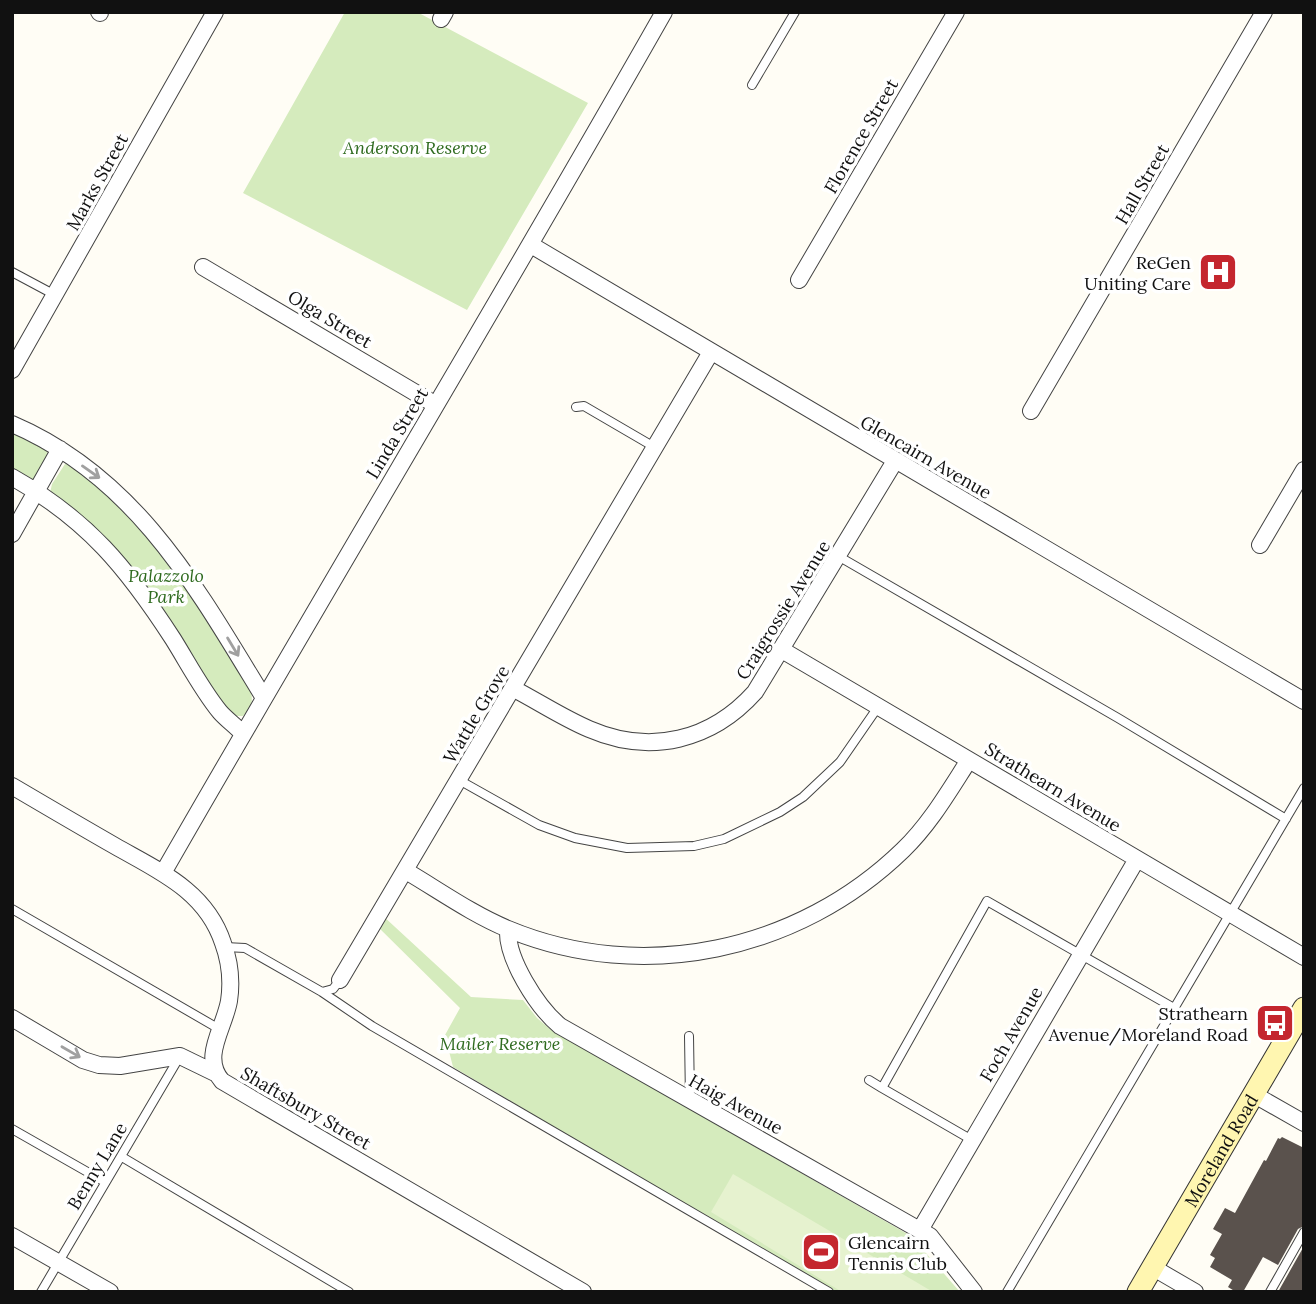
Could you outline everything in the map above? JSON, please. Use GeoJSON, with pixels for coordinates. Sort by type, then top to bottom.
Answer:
{"type":"FeatureCollection","features":[{"type":"Feature","properties":{"kind":"main road","name":"Moreland Road"},"geometry":{"type":"LineString","coordinates":[[1138,1292],[1304,1008]]}},
{"type":"Feature","properties":{"kind":"street","name":"Marks Street"},"geometry":{"type":"LineString","coordinates":[[12,370],[215,12]]}},
{"type":"Feature","properties":{"kind":"street","name":"Linda Street"},"geometry":{"type":"LineString","coordinates":[[163,873],[531,245],[664,12]]}},
{"type":"Feature","properties":{"kind":"street","name":"Florence Street"},"geometry":{"type":"LineString","coordinates":[[799,280],[956,12]]}},
{"type":"Feature","properties":{"kind":"street","name":"Hall Street"},"geometry":{"type":"LineString","coordinates":[[1031,411],[1264,12]]}},
{"type":"Feature","properties":{"kind":"street","name":"Glencairn Avenue"},"geometry":{"type":"LineString","coordinates":[[531,245],[1304,701]]}},
{"type":"Feature","properties":{"kind":"street","name":"Olga Street"},"geometry":{"type":"LineString","coordinates":[[203,267],[436,405]]}},
{"type":"Feature","properties":{"kind":"street","name":"Wattle Grove"},"geometry":{"type":"LineString","coordinates":[[340,980],[711,352]]}},
{"type":"Feature","properties":{"kind":"street"},"geometry":{"type":"LineString","coordinates":[[12,424],[60,450],[108,483],[139,515],[172,553],[197,589],[264,698]]}},
{"type":"Feature","properties":{"kind":"street"},"geometry":{"type":"LineString","coordinates":[[12,534],[60,450]]}},
{"type":"Feature","properties":{"kind":"street","name":"Craigrossie Avenue"},"geometry":{"type":"LineString","coordinates":[[514,689],[589,729],[630,740],[681,739],[701,733],[722,722],[755,692],[895,461]]}},
{"type":"Feature","properties":{"kind":"street"},"geometry":{"type":"LineString","coordinates":[[1260,545],[1304,470]]}},
{"type":"Feature","properties":{"kind":"street"},"geometry":{"type":"LineString","coordinates":[[12,477],[36,491],[90,531],[113,555],[149,601],[215,705],[243,734]]}},
{"type":"Feature","properties":{"kind":"street","name":"Strathearn Avenue"},"geometry":{"type":"LineString","coordinates":[[782,650],[1304,957]]}},
{"type":"Feature","properties":{"kind":"street"},"geometry":{"type":"LineString","coordinates":[[406,871],[470,910],[508,929],[545,942],[593,953],[635,957],[708,951],[754,940],[790,927],[831,906],[869,880],[904,849],[937,810],[969,760]]}},
{"type":"Feature","properties":{"kind":"street","name":"Shaftsbury Street"},"geometry":{"type":"LineString","coordinates":[[12,786],[181,884],[206,908],[225,947],[230,981],[228,1006],[212,1056],[215,1073],[222,1081],[576,1290]]}},
{"type":"Feature","properties":{"kind":"street","name":"Foch Avenue"},"geometry":{"type":"LineString","coordinates":[[920,1230],[1137,859]]}},
{"type":"Feature","properties":{"kind":"street","name":"Haig Avenue"},"geometry":{"type":"LineString","coordinates":[[508,929],[507,942],[512,957],[548,1016],[560,1026],[920,1230],[937,1243],[974,1292]]}},
{"type":"Feature","properties":{"kind":"street"},"geometry":{"type":"LineString","coordinates":[[12,1018],[83,1060],[99,1065],[120,1066],[180,1056],[215,1073]]}},
{"type":"Feature","properties":{"kind":"street"},"geometry":{"type":"LineString","coordinates":[[1253,1094],[1304,1123]]}},
{"type":"Feature","properties":{"kind":"street"},"geometry":{"type":"LineString","coordinates":[[12,1236],[110,1292]]}},
{"type":"Feature","properties":{"kind":"street"},"geometry":{"type":"LineString","coordinates":[[1152,1267],[1195,1292]]}},
{"type":"Feature","properties":{"kind":"lane"},"geometry":{"type":"LineString","coordinates":[[752,85],[795,12]]}},
{"type":"Feature","properties":{"kind":"lane"},"geometry":{"type":"LineString","coordinates":[[12,272],[55,295]]}},
{"type":"Feature","properties":{"kind":"lane"},"geometry":{"type":"LineString","coordinates":[[576,407],[584,406],[656,448]]}},
{"type":"Feature","properties":{"kind":"lane"},"geometry":{"type":"LineString","coordinates":[[838,556],[1286,819]]}},
{"type":"Feature","properties":{"kind":"lane"},"geometry":{"type":"LineString","coordinates":[[459,780],[539,825],[583,840],[648,849],[694,845],[733,835],[780,812],[803,797],[840,762],[878,706]]}},
{"type":"Feature","properties":{"kind":"lane"},"geometry":{"type":"LineString","coordinates":[[1007,1292],[1304,788]]}},
{"type":"Feature","properties":{"kind":"lane"},"geometry":{"type":"LineString","coordinates":[[882,1088],[987,901],[1174,1008]]}},
{"type":"Feature","properties":{"kind":"lane"},"geometry":{"type":"LineString","coordinates":[[12,909],[221,1030]]}},
{"type":"Feature","properties":{"kind":"lane"},"geometry":{"type":"LineString","coordinates":[[225,947],[245,948],[322,992],[372,1026],[829,1292]]}},
{"type":"Feature","properties":{"kind":"lane","name":"Wattle Grove"},"geometry":{"type":"LineString","coordinates":[[322,992],[332,989],[340,980]]}},
{"type":"Feature","properties":{"kind":"lane"},"geometry":{"type":"LineString","coordinates":[[689,1036],[690,1100]]}},
{"type":"Feature","properties":{"kind":"lane","name":"Benny Lane"},"geometry":{"type":"LineString","coordinates":[[41,1292],[180,1056]]}},
{"type":"Feature","properties":{"kind":"lane"},"geometry":{"type":"LineString","coordinates":[[869,1080],[972,1140]]}},
{"type":"Feature","properties":{"kind":"lane"},"geometry":{"type":"LineString","coordinates":[[12,1129],[105,1182]]}},
{"type":"Feature","properties":{"kind":"lane"},"geometry":{"type":"LineString","coordinates":[[122,1157],[349,1292]]}},
{"type":"Feature","properties":{"kind":"lane"},"geometry":{"type":"LineString","coordinates":[[1270,1292],[1303,1236]]}},
{"type":"Feature","properties":{"kind":"green space","name":"Anderson Reserve"},"geometry":{"type":"Polygon","coordinates":[[[345,12],[417,12],[588,103],[467,310],[243,193],[345,12]]]}},
{"type":"Feature","properties":{"kind":"green space"},"geometry":{"type":"Polygon","coordinates":[[[12,429],[46,448],[47,460],[37,478],[30,480],[12,470],[12,429]]]}},
{"type":"Feature","properties":{"kind":"green space","name":"Palazzolo Park"},"geometry":{"type":"Polygon","coordinates":[[[65,464],[71,465],[104,487],[180,572],[251,691],[251,705],[243,716],[228,713],[142,583],[50,493],[52,484],[65,464]]]}},
{"type":"Feature","properties":{"kind":"green space","name":"Mailer Reserve"},"geometry":{"type":"Polygon","coordinates":[[[382,915],[471,997],[523,1000],[550,1029],[911,1236],[960,1292],[833,1292],[453,1067],[445,1035],[460,1008],[376,925],[382,915]]]}},
{"type":"Feature","properties":{"kind":"green space","name":"Glencairn Tennis Club"},"geometry":{"type":"Polygon","coordinates":[[[733,1174],[933,1292],[842,1292],[711,1212],[733,1174]]]}},
{"type":"Feature","properties":{"kind":"building"},"geometry":{"type":"Polygon","coordinates":[[[1282,1137],[1304,1148],[1304,1226],[1298,1229],[1278,1265],[1263,1257],[1243,1292],[1236,1292],[1228,1287],[1232,1280],[1210,1267],[1215,1258],[1210,1255],[1222,1234],[1213,1229],[1225,1208],[1235,1213],[1264,1160],[1266,1161],[1278,1138],[1282,1137]]]}},
{"type":"Feature","properties":{"kind":"building"},"geometry":{"type":"Polygon","coordinates":[[[1304,1246],[1304,1292],[1278,1292],[1304,1246]]]}},
{"type":"Feature","properties":{"kind":"place","name":"ReGen Uniting Care"},"geometry":{"type":"Point","coordinates":[1218,272]}},
{"type":"Feature","properties":{"kind":"place","name":"Strathearn Avenue/Moreland Road"},"geometry":{"type":"Point","coordinates":[1275,1023]}},
{"type":"Feature","properties":{"kind":"place","name":"Glencairn Tennis Club"},"geometry":{"type":"Point","coordinates":[821,1252]}}]}
